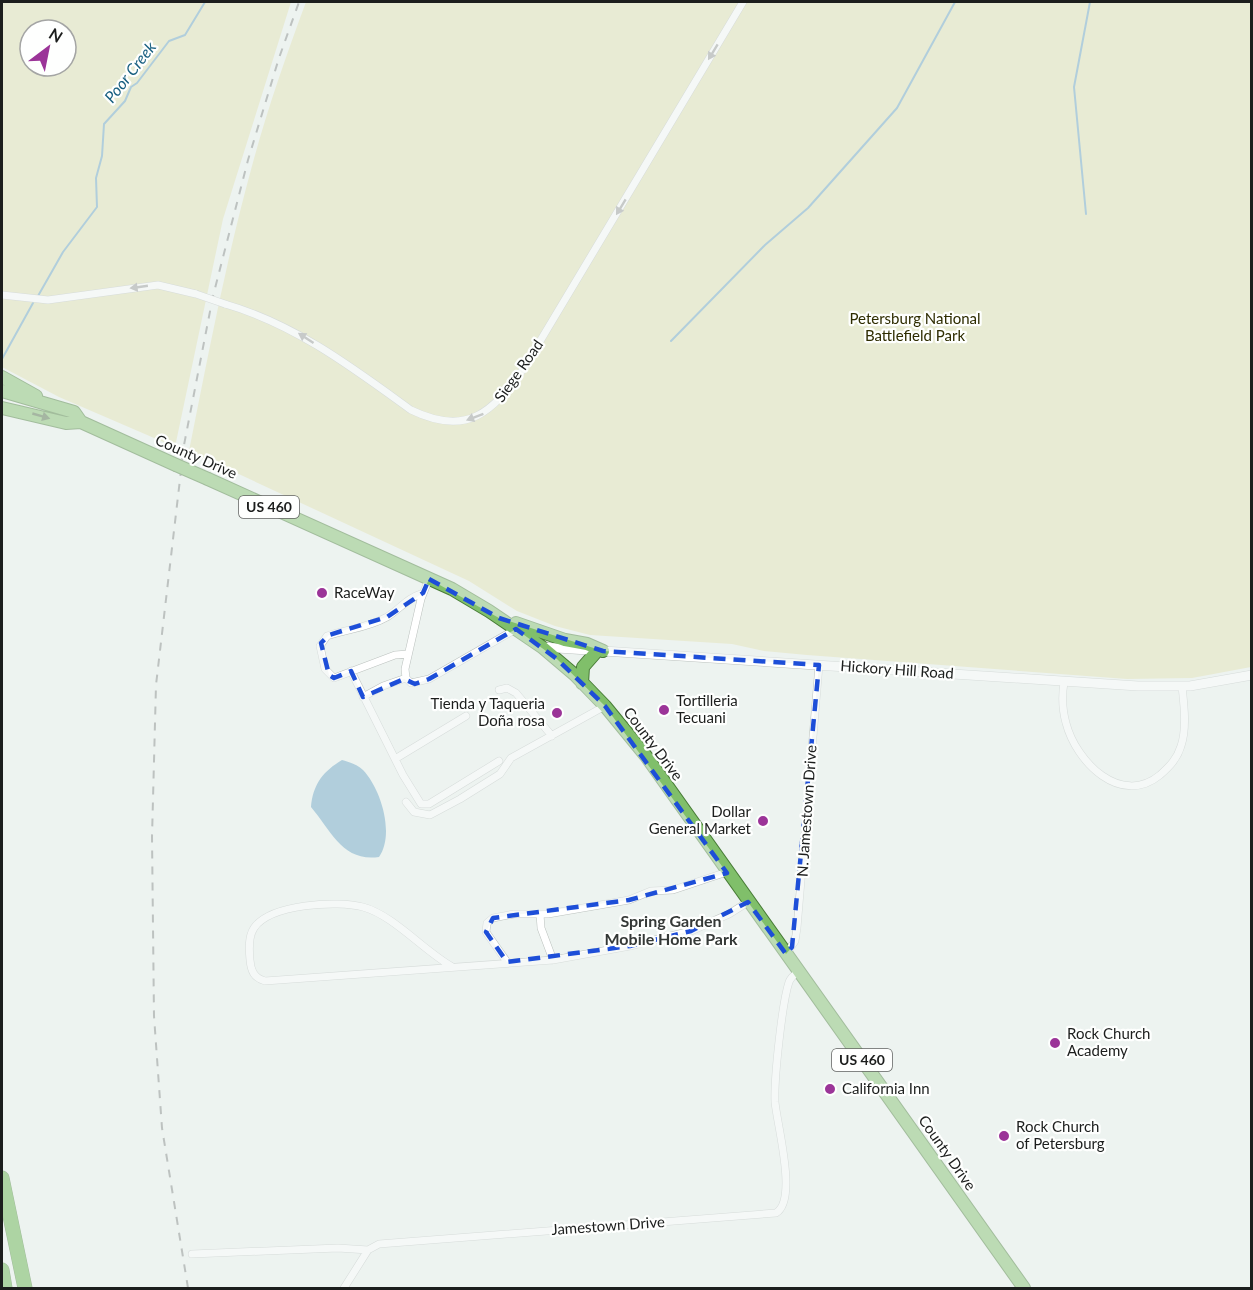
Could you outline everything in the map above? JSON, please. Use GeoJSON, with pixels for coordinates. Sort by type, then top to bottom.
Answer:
{"type":"FeatureCollection","features":[{"type":"Feature","properties":{"kind":"highway"},"geometry":{"type":"LineString","coordinates":[[2,377],[44,401]]}},
{"type":"Feature","properties":{"kind":"highway","name":"County Drive"},"geometry":{"type":"LineString","coordinates":[[2,391],[44,401],[74,412],[81,422]]}},
{"type":"Feature","properties":{"kind":"highway","name":"County Drive"},"geometry":{"type":"LineString","coordinates":[[2,408],[66,423],[81,422],[462,594],[542,647],[605,706],[646,756],[1024,1288]]}},
{"type":"Feature","properties":{"kind":"highway"},"geometry":{"type":"LineString","coordinates":[[499,618],[565,640],[587,644],[600,651],[583,667],[582,683]]}},
{"type":"Feature","properties":{"kind":"highway"},"geometry":{"type":"LineString","coordinates":[[2,1178],[25,1288]]}},
{"type":"Feature","properties":{"kind":"highway"},"geometry":{"type":"LineString","coordinates":[[2,1270],[5,1288]]}},
{"type":"Feature","properties":{"kind":"street","name":"Siege Road"},"geometry":{"type":"LineString","coordinates":[[2,295],[56,300],[158,285],[196,294],[262,315],[291,329],[411,410],[429,418],[461,422],[486,413],[506,394],[524,368],[743,2]]}},
{"type":"Feature","properties":{"kind":"street"},"geometry":{"type":"LineString","coordinates":[[405,678],[408,654],[423,593],[429,579]]}},
{"type":"Feature","properties":{"kind":"street"},"geometry":{"type":"LineString","coordinates":[[408,654],[395,655],[334,678],[329,675],[321,654],[323,639],[329,635],[374,623],[387,617],[411,597],[423,593]]}},
{"type":"Feature","properties":{"kind":"street"},"geometry":{"type":"LineString","coordinates":[[405,678],[415,684],[429,679],[516,629]]}},
{"type":"Feature","properties":{"kind":"street","name":"Hickory Hill Road"},"geometry":{"type":"LineString","coordinates":[[542,647],[1064,682],[1182,686],[1251,675]]}},
{"type":"Feature","properties":{"kind":"street","name":"N. Jamestown Drive"},"geometry":{"type":"LineString","coordinates":[[786,954],[795,941],[797,928],[819,665]]}},
{"type":"Feature","properties":{"kind":"street"},"geometry":{"type":"LineString","coordinates":[[351,671],[416,800],[425,805],[499,761]]}},
{"type":"Feature","properties":{"kind":"street"},"geometry":{"type":"LineString","coordinates":[[363,697],[405,678]]}},
{"type":"Feature","properties":{"kind":"street"},"geometry":{"type":"LineString","coordinates":[[1064,682],[1063,700],[1066,723],[1080,753],[1112,782],[1133,788],[1143,787],[1174,763],[1182,745],[1184,730],[1182,686]]}},
{"type":"Feature","properties":{"kind":"street"},"geometry":{"type":"LineString","coordinates":[[499,690],[507,688],[516,693],[552,736]]}},
{"type":"Feature","properties":{"kind":"street"},"geometry":{"type":"LineString","coordinates":[[406,802],[414,812],[430,814],[500,774],[511,758],[605,706]]}},
{"type":"Feature","properties":{"kind":"street"},"geometry":{"type":"LineString","coordinates":[[395,759],[466,716]]}},
{"type":"Feature","properties":{"kind":"street"},"geometry":{"type":"LineString","coordinates":[[507,962],[486,932],[487,923],[493,918],[502,915],[540,914],[629,900],[646,892],[673,890],[727,872]]}},
{"type":"Feature","properties":{"kind":"street"},"geometry":{"type":"LineString","coordinates":[[451,966],[421,947],[382,915],[353,905],[312,906],[280,911],[256,925],[250,936],[251,969],[256,977],[265,981],[553,960],[630,946],[691,931],[729,914],[748,902]]}},
{"type":"Feature","properties":{"kind":"street"},"geometry":{"type":"LineString","coordinates":[[540,914],[541,928],[553,960]]}},
{"type":"Feature","properties":{"kind":"street","name":"Jamestown Drive"},"geometry":{"type":"LineString","coordinates":[[192,1254],[338,1248],[368,1250],[379,1244],[770,1215],[780,1211],[785,1203],[785,1163],[775,1099],[788,986],[798,972]]}},
{"type":"Feature","properties":{"kind":"street"},"geometry":{"type":"LineString","coordinates":[[344,1288],[368,1250]]}},
{"type":"Feature","properties":{"kind":"highlighted area"},"geometry":{"type":"Polygon","coordinates":[[[429,579],[499,618],[603,651],[819,665],[792,947],[786,954],[748,902],[691,931],[630,946],[507,962],[486,932],[493,918],[629,900],[727,873],[605,706],[557,659],[516,629],[429,679],[415,684],[404,679],[363,697],[351,671],[334,678],[329,675],[321,643],[329,635],[387,617],[423,593],[429,579]]]}},
{"type":"Feature","properties":{"kind":"green space"},"geometry":{"type":"Polygon","coordinates":[[[2,2],[291,2],[223,219],[175,447],[59,397],[2,367],[2,2]]]}},
{"type":"Feature","properties":{"kind":"green space","name":"Petersburg National Battlefield Park"},"geometry":{"type":"Polygon","coordinates":[[[306,2],[1251,2],[1251,667],[1192,678],[1127,679],[807,655],[764,651],[732,644],[590,635],[555,626],[517,611],[469,581],[189,451],[218,308],[243,201],[270,104],[306,2]]]}},
{"type":"Feature","properties":{"kind":"water"},"geometry":{"type":"Polygon","coordinates":[[[342,760],[363,770],[370,778],[380,800],[386,824],[386,836],[379,857],[356,855],[347,850],[332,835],[311,807],[316,786],[329,769],[342,760]]]}},
{"type":"Feature","properties":{"kind":"waterway","name":"Poor Creek"},"geometry":{"type":"LineString","coordinates":[[38,296],[63,252],[97,207],[96,178],[102,156],[104,124],[125,101],[131,87],[137,83],[169,41],[185,35],[205,2]]}},
{"type":"Feature","properties":{"kind":"waterway"},"geometry":{"type":"LineString","coordinates":[[671,341],[765,245],[808,208],[897,108],[955,2]]}},
{"type":"Feature","properties":{"kind":"waterway"},"geometry":{"type":"LineString","coordinates":[[1086,214],[1074,87],[1090,2]]}},
{"type":"Feature","properties":{"kind":"waterway","name":"Poor Creek"},"geometry":{"type":"LineString","coordinates":[[2,359],[33,303]]}},
{"type":"Feature","properties":{"kind":"railway"},"geometry":{"type":"LineString","coordinates":[[188,1288],[162,1128],[154,1016],[152,837],[156,685],[184,445],[213,296],[248,160],[279,58],[299,2]]}},
{"type":"Feature","properties":{"kind":"place","name":"RaceWay"},"geometry":{"type":"Point","coordinates":[322,593]}},
{"type":"Feature","properties":{"kind":"place","name":"Tortilleria Tecuani"},"geometry":{"type":"Point","coordinates":[664,710]}},
{"type":"Feature","properties":{"kind":"place","name":"Tienda y Taqueria Doña rosa"},"geometry":{"type":"Point","coordinates":[557,713]}},
{"type":"Feature","properties":{"kind":"place","name":"Dollar General Market"},"geometry":{"type":"Point","coordinates":[763,821]}},
{"type":"Feature","properties":{"kind":"place","name":"Rock Church Academy"},"geometry":{"type":"Point","coordinates":[1055,1043]}},
{"type":"Feature","properties":{"kind":"place","name":"California Inn"},"geometry":{"type":"Point","coordinates":[830,1089]}},
{"type":"Feature","properties":{"kind":"place","name":"Rock Church of Petersburg"},"geometry":{"type":"Point","coordinates":[1004,1136]}},
{"type":"Feature","properties":{"kind":"district","name":"Spring Garden Mobile Home Park"},"geometry":{"type":"Point","coordinates":[671,930]}}]}
